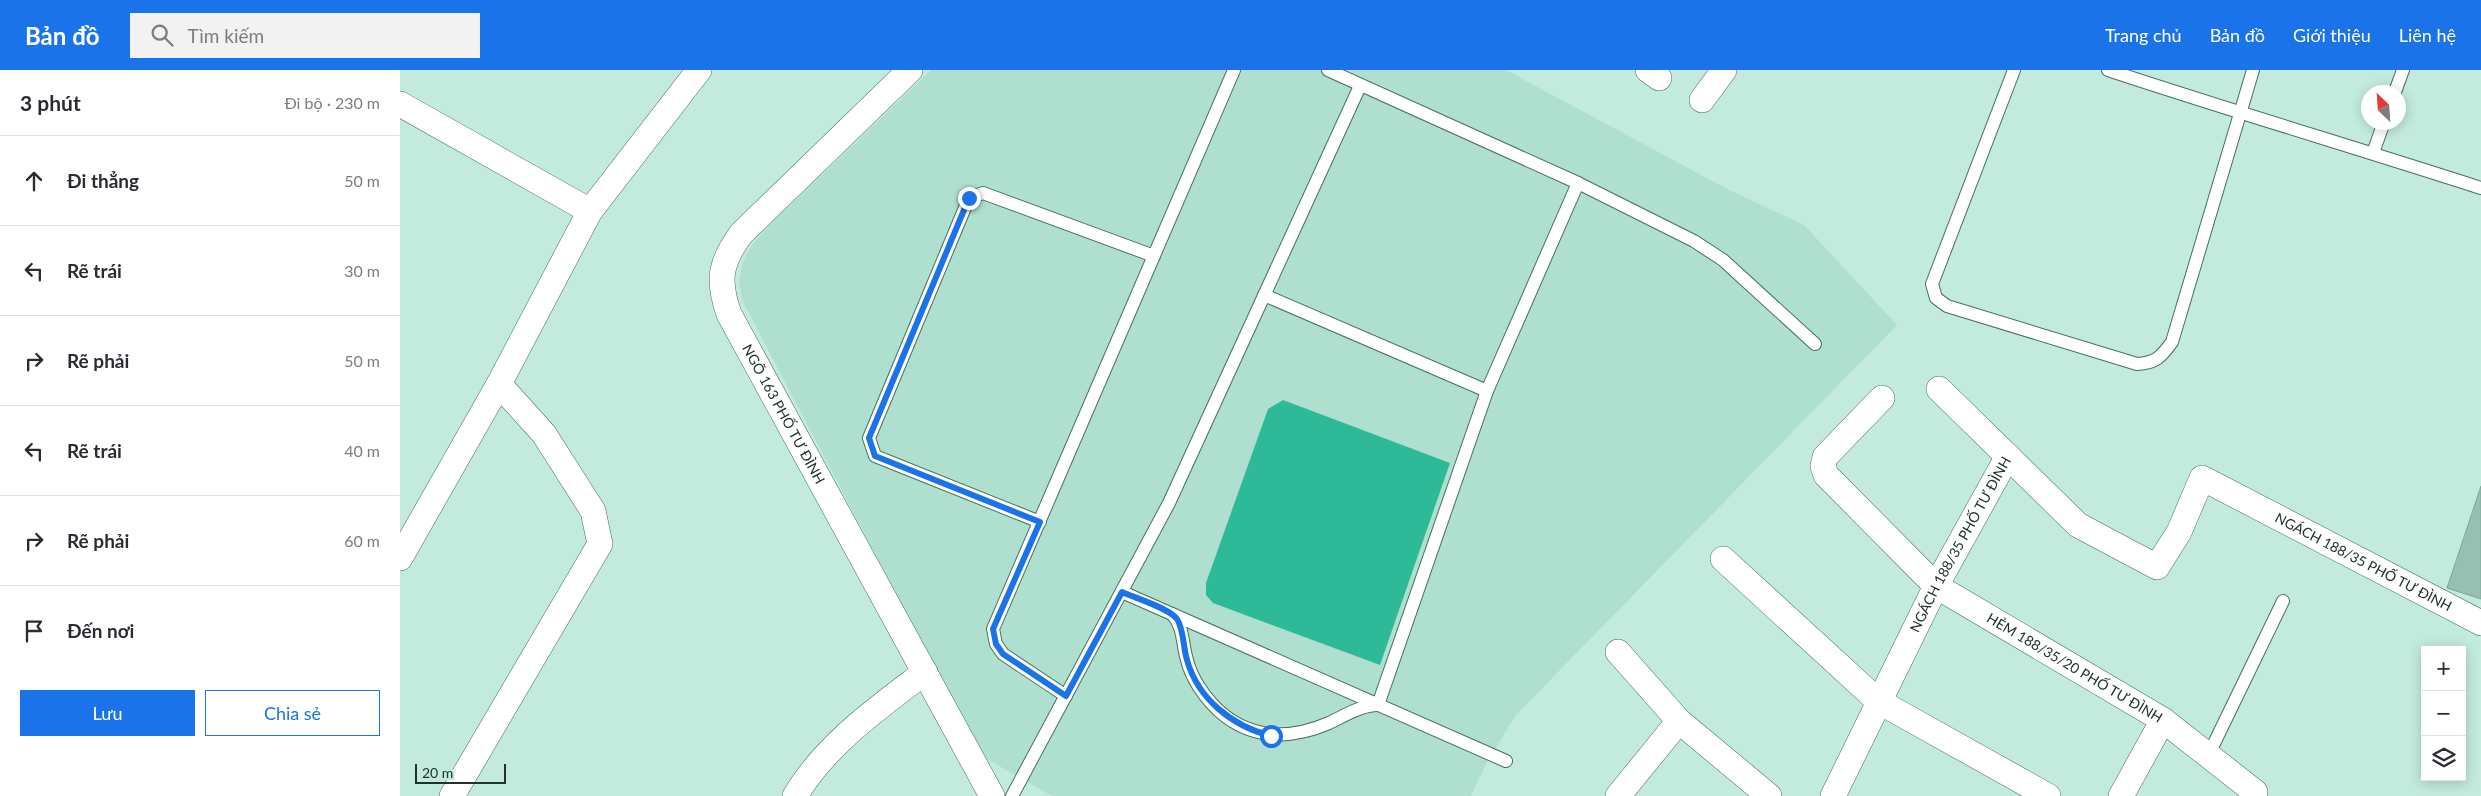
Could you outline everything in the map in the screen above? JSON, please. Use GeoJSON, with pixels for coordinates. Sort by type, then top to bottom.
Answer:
{"type":"FeatureCollection","features":[{"type":"Feature","properties":{"kind":"street"},"geometry":{"type":"LineString","coordinates":[[400,558],[499,384],[590,211],[699,70]]}},
{"type":"Feature","properties":{"kind":"street"},"geometry":{"type":"LineString","coordinates":[[1702,100],[1724,70]]}},
{"type":"Feature","properties":{"kind":"street","name":"NGÕ 163 PHỐ TƯ ĐÌNH"},"geometry":{"type":"LineString","coordinates":[[905,73],[741,234],[724,263],[721,279],[723,296],[729,314],[992,796]]}},
{"type":"Feature","properties":{"kind":"street"},"geometry":{"type":"LineString","coordinates":[[400,104],[590,211]]}},
{"type":"Feature","properties":{"kind":"street"},"geometry":{"type":"LineString","coordinates":[[452,796],[600,544],[593,511],[588,503],[544,434],[499,384]]}},
{"type":"Feature","properties":{"kind":"street"},"geometry":{"type":"LineString","coordinates":[[1939,389],[2008,456]]}},
{"type":"Feature","properties":{"kind":"street","name":"HẺM 188/35/20 PHỐ TƯ ĐÌNH"},"geometry":{"type":"LineString","coordinates":[[1882,398],[1825,457],[1823,466],[1826,475],[1936,586],[2163,720],[2255,792],[2252,796]]}},
{"type":"Feature","properties":{"kind":"street","name":"NGÁCH 188/35 PHỐ TƯ ĐÌNH"},"geometry":{"type":"LineString","coordinates":[[1833,796],[1936,586],[2008,456],[2078,525],[2158,567],[2179,532],[2202,478],[2481,623]]}},
{"type":"Feature","properties":{"kind":"street"},"geometry":{"type":"LineString","coordinates":[[1722,560],[1878,701],[2048,796]]}},
{"type":"Feature","properties":{"kind":"street"},"geometry":{"type":"LineString","coordinates":[[1618,652],[1679,721],[1769,796]]}},
{"type":"Feature","properties":{"kind":"street"},"geometry":{"type":"LineString","coordinates":[[795,796],[835,746],[878,708],[925,672]]}},
{"type":"Feature","properties":{"kind":"street"},"geometry":{"type":"LineString","coordinates":[[2121,796],[2163,720]]}},
{"type":"Feature","properties":{"kind":"street"},"geometry":{"type":"LineString","coordinates":[[1618,796],[1679,721]]}},
{"type":"Feature","properties":{"kind":"lane"},"geometry":{"type":"LineString","coordinates":[[1066,696],[1003,654],[996,644],[993,629],[1234,70]]}},
{"type":"Feature","properties":{"kind":"lane"},"geometry":{"type":"LineString","coordinates":[[1328,70],[1578,184],[1694,241],[1723,260],[1816,344]]}},
{"type":"Feature","properties":{"kind":"lane"},"geometry":{"type":"LineString","coordinates":[[2014,70],[1932,284],[1936,298],[1947,306],[2137,364],[2151,363],[2163,354],[2172,342],[2253,70]]}},
{"type":"Feature","properties":{"kind":"lane"},"geometry":{"type":"LineString","coordinates":[[2108,70],[2240,114],[2373,153],[2481,188]]}},
{"type":"Feature","properties":{"kind":"lane"},"geometry":{"type":"LineString","coordinates":[[2398,85],[2403,70]]}},
{"type":"Feature","properties":{"kind":"lane"},"geometry":{"type":"LineString","coordinates":[[1012,796],[1169,503],[1360,86]]}},
{"type":"Feature","properties":{"kind":"lane"},"geometry":{"type":"LineString","coordinates":[[2373,153],[2381,130]]}},
{"type":"Feature","properties":{"kind":"lane"},"geometry":{"type":"LineString","coordinates":[[1378,704],[1487,391],[1578,184]]}},
{"type":"Feature","properties":{"kind":"lane"},"geometry":{"type":"LineString","coordinates":[[1040,522],[875,456],[869,438],[969,198],[983,193],[1154,256]]}},
{"type":"Feature","properties":{"kind":"lane"},"geometry":{"type":"LineString","coordinates":[[1264,295],[1487,391]]}},
{"type":"Feature","properties":{"kind":"lane"},"geometry":{"type":"LineString","coordinates":[[1122,592],[1506,762]]}},
{"type":"Feature","properties":{"kind":"lane"},"geometry":{"type":"LineString","coordinates":[[2208,756],[2283,601]]}},
{"type":"Feature","properties":{"kind":"lane"},"geometry":{"type":"LineString","coordinates":[[1172,614],[1180,626],[1187,661],[1199,687],[1220,711],[1251,730],[1271,736],[1293,734],[1319,727],[1360,709],[1378,704]]}},
{"type":"Feature","properties":{"kind":"shaded area"},"geometry":{"type":"Polygon","coordinates":[[[931,70],[1506,70],[1727,189],[1804,225],[1897,325],[1515,716],[1486,764],[1471,796],[1052,796],[987,759],[971,737],[742,300],[739,281],[743,262],[751,246],[765,230],[931,70]]]}},
{"type":"Feature","properties":{"kind":"shaded area"},"geometry":{"type":"Polygon","coordinates":[[[1283,400],[1450,463],[1380,665],[1213,603],[1206,595],[1206,583],[1268,409],[1283,400]]]}},
{"type":"Feature","properties":{"kind":"building"},"geometry":{"type":"Polygon","coordinates":[[[2481,486],[2481,599],[2447,588],[2481,486]]]}},
{"type":"Feature","properties":{"kind":"route"},"geometry":{"type":"LineString","coordinates":[[969,198],[869,438],[875,456],[1040,522],[993,629],[996,644],[1003,654],[1066,696],[1122,592],[1172,614],[1180,626],[1187,661],[1194,678],[1205,696],[1220,711],[1233,720],[1251,730],[1271,736]]}}]}
